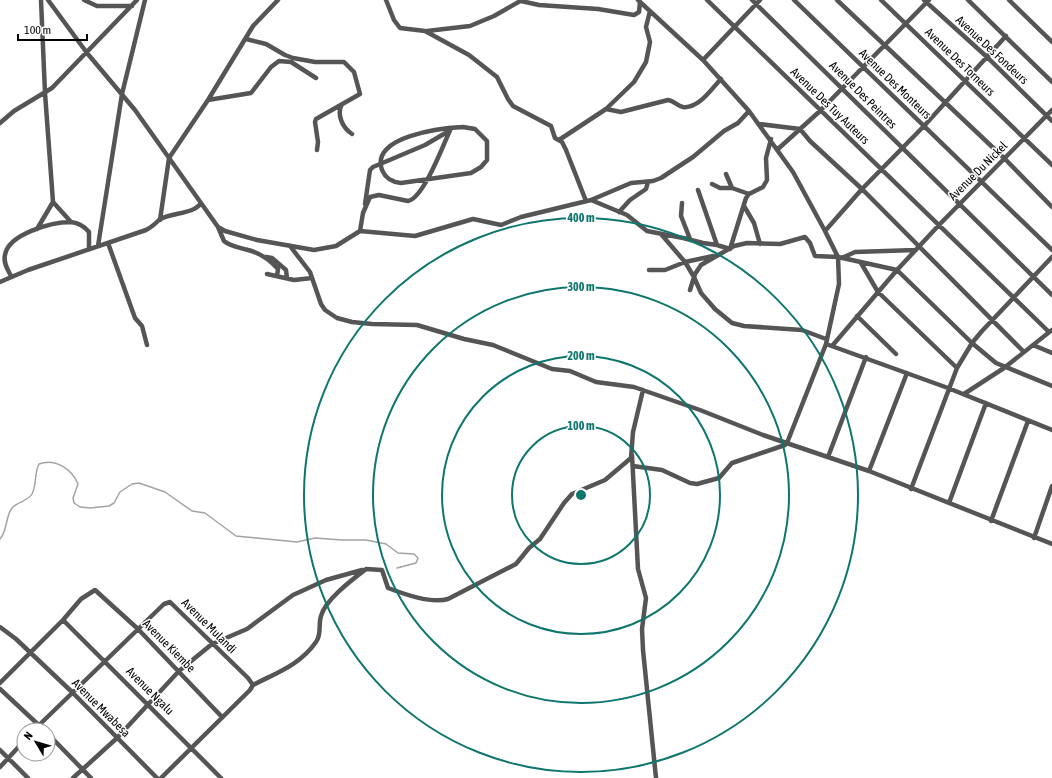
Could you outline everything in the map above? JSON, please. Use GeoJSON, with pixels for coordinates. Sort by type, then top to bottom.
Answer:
{"type":"FeatureCollection","features":[{"type":"Feature","properties":{"kind":"street"},"geometry":{"type":"LineString","coordinates":[[37,229],[53,202],[40,0]]}},
{"type":"Feature","properties":{"kind":"street"},"geometry":{"type":"LineString","coordinates":[[48,0],[87,52],[122,94],[202,203],[218,227],[222,239],[226,243],[253,251],[264,257],[278,269],[277,276]]}},
{"type":"Feature","properties":{"kind":"street"},"geometry":{"type":"LineString","coordinates":[[84,0],[97,6],[132,6]]}},
{"type":"Feature","properties":{"kind":"street"},"geometry":{"type":"LineString","coordinates":[[0,123],[18,108],[45,93],[60,80],[137,0]]}},
{"type":"Feature","properties":{"kind":"street"},"geometry":{"type":"LineString","coordinates":[[98,246],[122,94],[145,0]]}},
{"type":"Feature","properties":{"kind":"street"},"geometry":{"type":"LineString","coordinates":[[0,282],[11,276],[155,226],[160,220],[169,158],[208,100],[257,21],[278,0]]}},
{"type":"Feature","properties":{"kind":"street"},"geometry":{"type":"LineString","coordinates":[[386,0],[394,20],[400,28],[425,31],[470,26],[494,16],[521,0],[539,5],[598,9],[634,15],[639,12],[639,1]]}},
{"type":"Feature","properties":{"kind":"street","name":"Avenue Des Tuy Auteurs"},"geometry":{"type":"LineString","coordinates":[[707,0],[939,225],[1013,299],[1051,331]]}},
{"type":"Feature","properties":{"kind":"street","name":"Avenue Des Monteurs"},"geometry":{"type":"LineString","coordinates":[[794,0],[1052,250]]}},
{"type":"Feature","properties":{"kind":"street"},"geometry":{"type":"LineString","coordinates":[[837,0],[1005,159],[1052,207]]}},
{"type":"Feature","properties":{"kind":"street","name":"Avenue Des Torneurs"},"geometry":{"type":"LineString","coordinates":[[881,0],[1052,165]]}},
{"type":"Feature","properties":{"kind":"street"},"geometry":{"type":"LineString","coordinates":[[968,0],[1052,82]]}},
{"type":"Feature","properties":{"kind":"street"},"geometry":{"type":"LineString","coordinates":[[1009,0],[1052,42]]}},
{"type":"Feature","properties":{"kind":"street"},"geometry":{"type":"LineString","coordinates":[[632,466],[662,470],[690,483],[697,484],[719,478],[732,463],[782,447],[787,442],[826,341],[839,284],[840,258],[793,172],[771,139],[749,111],[703,60],[639,1]]}},
{"type":"Feature","properties":{"kind":"street"},"geometry":{"type":"LineString","coordinates":[[703,60],[735,27],[756,1]]}},
{"type":"Feature","properties":{"kind":"street","name":"Avenue Des Peintres"},"geometry":{"type":"LineString","coordinates":[[756,1],[902,148],[960,203],[1052,295]]}},
{"type":"Feature","properties":{"kind":"street"},"geometry":{"type":"LineString","coordinates":[[778,149],[843,88],[906,24],[926,1]]}},
{"type":"Feature","properties":{"kind":"street","name":"Avenue Des Fondeurs"},"geometry":{"type":"LineString","coordinates":[[926,1],[987,57],[1052,121]]}},
{"type":"Feature","properties":{"kind":"street"},"geometry":{"type":"LineString","coordinates":[[559,140],[606,109],[634,82],[646,62],[650,42],[646,27],[650,11]]}},
{"type":"Feature","properties":{"kind":"street"},"geometry":{"type":"LineString","coordinates":[[425,31],[455,46],[489,69],[497,76],[508,99],[514,106],[549,124],[553,129],[555,138],[559,140],[566,150],[588,201],[627,215],[647,231],[690,239],[703,244],[716,245],[730,249]]}},
{"type":"Feature","properties":{"kind":"street"},"geometry":{"type":"LineString","coordinates":[[825,231],[862,189],[924,126],[1006,36]]}},
{"type":"Feature","properties":{"kind":"street"},"geometry":{"type":"LineString","coordinates":[[246,39],[266,44],[293,58],[315,62],[341,62],[347,64],[354,72],[360,92],[358,96],[327,111],[315,120],[318,142],[317,150]]}},
{"type":"Feature","properties":{"kind":"street"},"geometry":{"type":"LineString","coordinates":[[208,100],[251,93],[271,67],[279,61],[292,62],[316,78]]}},
{"type":"Feature","properties":{"kind":"street"},"geometry":{"type":"LineString","coordinates":[[606,109],[621,112],[668,100],[682,107],[688,106],[705,96],[721,79]]}},
{"type":"Feature","properties":{"kind":"street"},"geometry":{"type":"LineString","coordinates":[[342,104],[339,113],[346,130],[352,134]]}},
{"type":"Feature","properties":{"kind":"street","name":"Avenue Du Nickel"},"geometry":{"type":"LineString","coordinates":[[832,346],[897,270],[960,203],[983,182],[1052,110]]}},
{"type":"Feature","properties":{"kind":"street"},"geometry":{"type":"LineString","coordinates":[[218,227],[236,235],[290,246],[322,250],[341,244],[352,235],[360,231],[415,236],[473,219],[479,219],[501,225],[520,217],[588,201],[631,183],[648,182],[661,178],[685,163],[724,131],[738,123],[749,111]]}},
{"type":"Feature","properties":{"kind":"street"},"geometry":{"type":"LineString","coordinates":[[759,124],[800,129],[810,141],[862,189],[918,249],[1024,352]]}},
{"type":"Feature","properties":{"kind":"street"},"geometry":{"type":"LineString","coordinates":[[470,127],[480,132],[487,141],[487,160],[481,167],[471,173],[402,183],[392,182],[385,177],[381,164],[385,152],[397,140],[451,128],[470,127]]}},
{"type":"Feature","properties":{"kind":"street"},"geometry":{"type":"LineString","coordinates":[[360,231],[370,170],[373,167],[430,142],[451,128]]}},
{"type":"Feature","properties":{"kind":"street"},"geometry":{"type":"LineString","coordinates":[[365,207],[370,197],[375,195],[412,201],[420,194],[429,179],[451,128]]}},
{"type":"Feature","properties":{"kind":"street"},"geometry":{"type":"LineString","coordinates":[[730,249],[749,194],[763,187],[767,180],[766,158],[771,139]]}},
{"type":"Feature","properties":{"kind":"street"},"geometry":{"type":"LineString","coordinates":[[726,174],[732,188]]}},
{"type":"Feature","properties":{"kind":"street"},"geometry":{"type":"LineString","coordinates":[[620,212],[630,200],[646,189],[648,182]]}},
{"type":"Feature","properties":{"kind":"street"},"geometry":{"type":"LineString","coordinates":[[712,184],[722,188],[732,188],[749,194]]}},
{"type":"Feature","properties":{"kind":"street"},"geometry":{"type":"LineString","coordinates":[[698,190],[716,245]]}},
{"type":"Feature","properties":{"kind":"street"},"geometry":{"type":"LineString","coordinates":[[53,202],[71,222],[85,227],[90,232],[89,249]]}},
{"type":"Feature","properties":{"kind":"street"},"geometry":{"type":"LineString","coordinates":[[160,220],[196,208],[202,203]]}},
{"type":"Feature","properties":{"kind":"street"},"geometry":{"type":"LineString","coordinates":[[682,203],[681,216],[690,239]]}},
{"type":"Feature","properties":{"kind":"street"},"geometry":{"type":"LineString","coordinates":[[744,206],[754,223],[760,244]]}},
{"type":"Feature","properties":{"kind":"street"},"geometry":{"type":"LineString","coordinates":[[11,276],[5,260],[5,255],[8,248],[19,237],[37,229],[71,222]]}},
{"type":"Feature","properties":{"kind":"street"},"geometry":{"type":"LineString","coordinates":[[661,234],[685,262],[701,293],[715,309],[732,323],[744,326],[802,330],[826,341],[832,346],[866,357],[964,394],[1052,430]]}},
{"type":"Feature","properties":{"kind":"street"},"geometry":{"type":"LineString","coordinates":[[690,290],[694,277],[701,265],[730,249],[747,243],[780,244],[805,237],[810,242],[815,256],[840,258],[897,270],[972,343],[1004,368],[1052,386]]}},
{"type":"Feature","properties":{"kind":"street"},"geometry":{"type":"LineString","coordinates":[[108,243],[136,318],[142,326],[148,345]]}},
{"type":"Feature","properties":{"kind":"street"},"geometry":{"type":"LineString","coordinates":[[290,246],[310,272],[321,304],[331,315],[343,320],[372,324],[417,325],[464,339],[493,345],[552,369],[570,371],[596,382],[625,385],[643,390],[763,436],[787,442],[869,471],[910,489],[1052,544]]}},
{"type":"Feature","properties":{"kind":"street"},"geometry":{"type":"LineString","coordinates":[[840,258],[855,252],[918,249]]}},
{"type":"Feature","properties":{"kind":"street"},"geometry":{"type":"LineString","coordinates":[[649,270],[665,270],[685,262],[720,254]]}},
{"type":"Feature","properties":{"kind":"street"},"geometry":{"type":"LineString","coordinates":[[264,257],[272,258],[286,270],[287,278]]}},
{"type":"Feature","properties":{"kind":"street"},"geometry":{"type":"LineString","coordinates":[[910,489],[948,388],[957,368],[972,343],[1052,257]]}},
{"type":"Feature","properties":{"kind":"street"},"geometry":{"type":"LineString","coordinates":[[861,263],[878,292],[957,368]]}},
{"type":"Feature","properties":{"kind":"street"},"geometry":{"type":"LineString","coordinates":[[267,274],[301,281],[312,278]]}},
{"type":"Feature","properties":{"kind":"street"},"geometry":{"type":"LineString","coordinates":[[857,316],[896,354]]}},
{"type":"Feature","properties":{"kind":"street"},"geometry":{"type":"LineString","coordinates":[[964,394],[1004,368],[1051,331]]}},
{"type":"Feature","properties":{"kind":"street"},"geometry":{"type":"LineString","coordinates":[[1033,345],[1052,353]]}},
{"type":"Feature","properties":{"kind":"street"},"geometry":{"type":"LineString","coordinates":[[828,457],[866,357]]}},
{"type":"Feature","properties":{"kind":"street"},"geometry":{"type":"LineString","coordinates":[[869,471],[907,373]]}},
{"type":"Feature","properties":{"kind":"street"},"geometry":{"type":"LineString","coordinates":[[643,390],[634,432],[632,478],[638,569],[646,598],[642,629],[643,650],[656,778]]}},
{"type":"Feature","properties":{"kind":"street"},"geometry":{"type":"LineString","coordinates":[[949,503],[986,403]]}},
{"type":"Feature","properties":{"kind":"street"},"geometry":{"type":"LineString","coordinates":[[991,521],[1028,420]]}},
{"type":"Feature","properties":{"kind":"street"},"geometry":{"type":"LineString","coordinates":[[73,778],[117,738],[179,671],[212,644],[247,629],[293,596],[326,580],[366,569],[382,570],[387,587],[408,596],[440,600],[448,599],[516,564],[529,548],[536,543],[572,494],[605,480],[632,455]]}},
{"type":"Feature","properties":{"kind":"street"},"geometry":{"type":"LineString","coordinates":[[1034,538],[1052,486]]}},
{"type":"Feature","properties":{"kind":"street"},"geometry":{"type":"LineString","coordinates":[[161,778],[250,690],[252,685],[292,666],[302,658],[319,637],[320,624],[324,610],[334,597],[366,569]]}},
{"type":"Feature","properties":{"kind":"street","name":"Avenue Kiembe"},"geometry":{"type":"LineString","coordinates":[[63,620],[81,599],[91,591],[95,590],[99,592],[138,629],[222,717]]}},
{"type":"Feature","properties":{"kind":"street","name":"Avenue Mulandi"},"geometry":{"type":"LineString","coordinates":[[41,722],[164,604],[170,602],[248,678],[252,685]]}},
{"type":"Feature","properties":{"kind":"street"},"geometry":{"type":"LineString","coordinates":[[0,683],[63,620]]}},
{"type":"Feature","properties":{"kind":"street","name":"Avenue Ngalu"},"geometry":{"type":"LineString","coordinates":[[63,620],[105,660],[222,778]]}},
{"type":"Feature","properties":{"kind":"street","name":"Avenue Mwabesa"},"geometry":{"type":"LineString","coordinates":[[0,627],[72,692],[157,778]]}},
{"type":"Feature","properties":{"kind":"street"},"geometry":{"type":"LineString","coordinates":[[0,689],[35,722]]}},
{"type":"Feature","properties":{"kind":"street"},"geometry":{"type":"LineString","coordinates":[[56,742],[91,778]]}},
{"type":"Feature","properties":{"kind":"street"},"geometry":{"type":"LineString","coordinates":[[0,750],[28,778]]}},
{"type":"Feature","properties":{"kind":"street"},"geometry":{"type":"LineString","coordinates":[[0,767],[16,750]]}},
{"type":"Feature","properties":{"kind":"waterway"},"geometry":{"type":"LineString","coordinates":[[0,539],[3,535],[8,515],[12,508],[32,494],[36,471],[39,464],[51,462],[62,466],[72,474],[78,484],[73,498],[74,503],[80,507],[90,508],[109,506],[114,503],[120,492],[132,484],[139,483],[165,492],[192,511],[205,513],[236,536],[297,542],[315,538],[366,540],[386,544],[398,553],[414,554],[418,558],[416,563],[397,568]]}}]}
